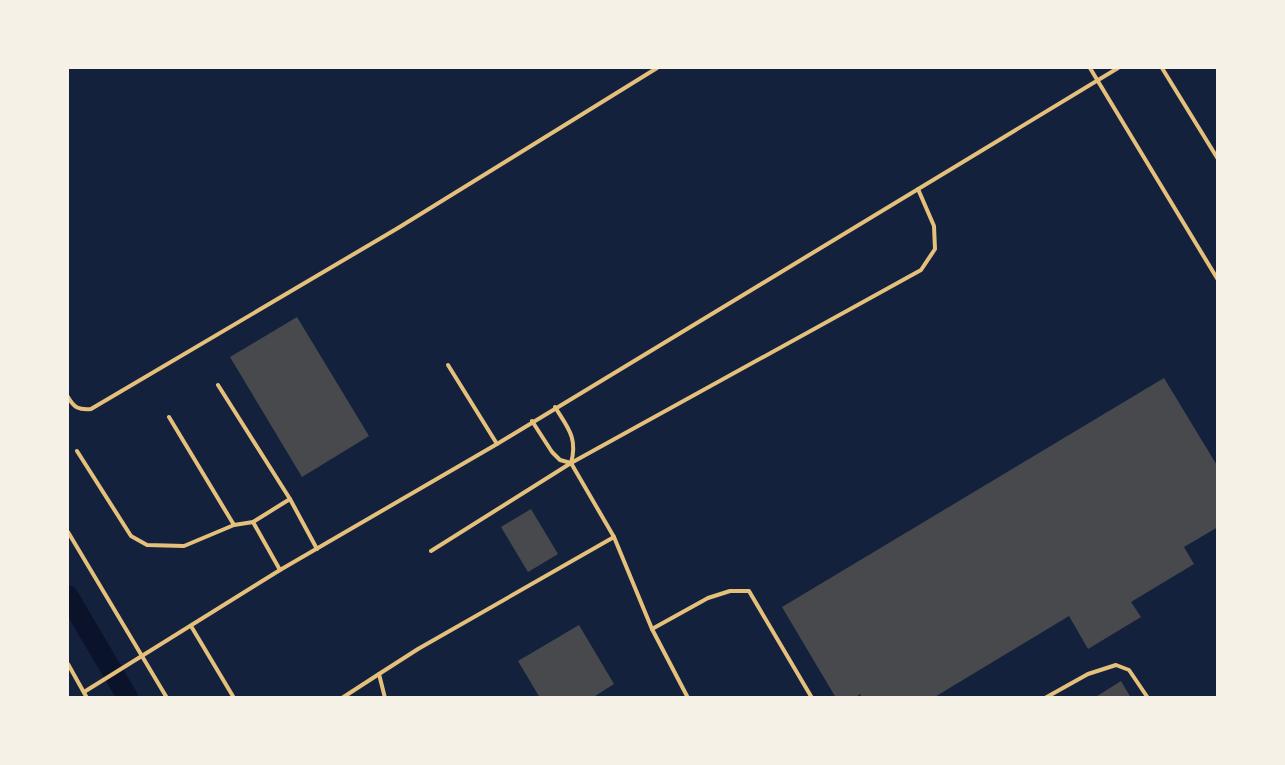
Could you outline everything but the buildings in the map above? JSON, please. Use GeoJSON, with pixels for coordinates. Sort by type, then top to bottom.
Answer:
{"type":"FeatureCollection","features":[{"type":"Feature","properties":{"kind":"lane"},"geometry":{"type":"LineString","coordinates":[[68,397],[72,405],[80,410],[90,409],[398,228],[657,68]]}},
{"type":"Feature","properties":{"kind":"lane"},"geometry":{"type":"LineString","coordinates":[[1090,68],[1218,280]]}},
{"type":"Feature","properties":{"kind":"lane"},"geometry":{"type":"LineString","coordinates":[[84,692],[143,658],[280,570],[496,444],[1118,68]]}},
{"type":"Feature","properties":{"kind":"lane"},"geometry":{"type":"LineString","coordinates":[[1162,68],[1218,159]]}},
{"type":"Feature","properties":{"kind":"lane"},"geometry":{"type":"LineString","coordinates":[[431,551],[571,463],[921,270],[935,249],[934,226],[918,189]]}},
{"type":"Feature","properties":{"kind":"lane"},"geometry":{"type":"LineString","coordinates":[[448,365],[496,444]]}},
{"type":"Feature","properties":{"kind":"lane"},"geometry":{"type":"LineString","coordinates":[[218,385],[290,499],[317,549]]}},
{"type":"Feature","properties":{"kind":"lane"},"geometry":{"type":"LineString","coordinates":[[555,407],[571,432],[574,441],[575,450],[571,463]]}},
{"type":"Feature","properties":{"kind":"lane"},"geometry":{"type":"LineString","coordinates":[[169,417],[234,525]]}},
{"type":"Feature","properties":{"kind":"lane"},"geometry":{"type":"LineString","coordinates":[[532,421],[552,452],[560,460],[571,463],[614,537],[652,629],[688,698]]}},
{"type":"Feature","properties":{"kind":"lane"},"geometry":{"type":"LineString","coordinates":[[77,451],[131,536],[147,545],[184,546],[234,525],[253,522],[290,499]]}},
{"type":"Feature","properties":{"kind":"lane"},"geometry":{"type":"LineString","coordinates":[[253,522],[280,570]]}},
{"type":"Feature","properties":{"kind":"lane"},"geometry":{"type":"LineString","coordinates":[[68,532],[167,698]]}},
{"type":"Feature","properties":{"kind":"lane"},"geometry":{"type":"LineString","coordinates":[[342,698],[427,644],[614,537]]}},
{"type":"Feature","properties":{"kind":"lane"},"geometry":{"type":"LineString","coordinates":[[652,629],[708,598],[730,591],[749,591],[812,698]]}},
{"type":"Feature","properties":{"kind":"lane"},"geometry":{"type":"LineString","coordinates":[[191,626],[234,698]]}},
{"type":"Feature","properties":{"kind":"lane"},"geometry":{"type":"LineString","coordinates":[[68,664],[87,698]]}},
{"type":"Feature","properties":{"kind":"lane"},"geometry":{"type":"LineString","coordinates":[[1046,698],[1088,674],[1116,665],[1129,670],[1148,698]]}},
{"type":"Feature","properties":{"kind":"lane"},"geometry":{"type":"LineString","coordinates":[[379,674],[385,698]]}},
{"type":"Feature","properties":{"kind":"waterway"},"geometry":{"type":"LineString","coordinates":[[68,596],[128,698]]}}]}
